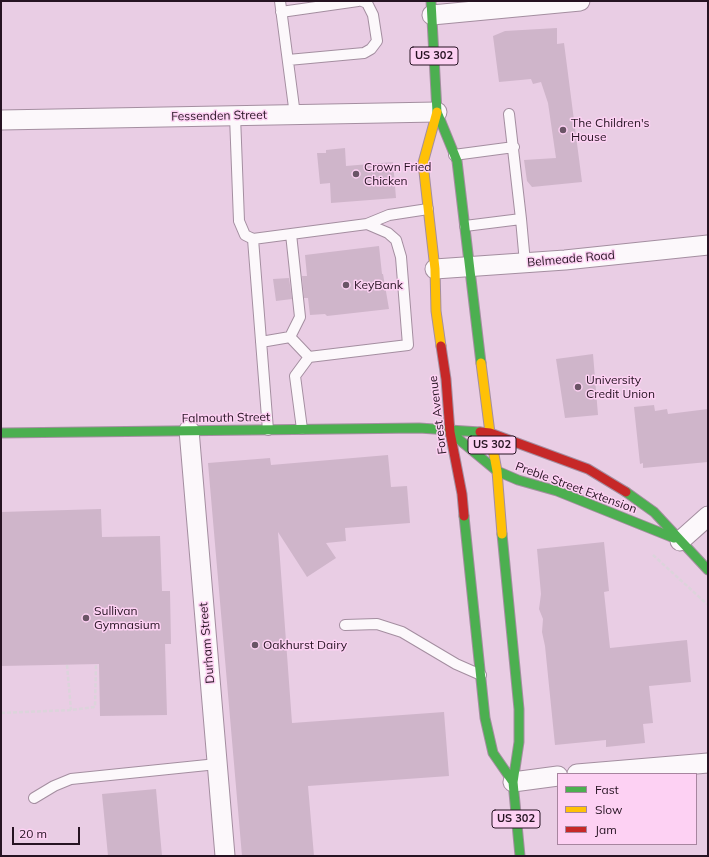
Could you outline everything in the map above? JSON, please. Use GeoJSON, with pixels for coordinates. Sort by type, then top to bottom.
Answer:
{"type":"FeatureCollection","features":[{"type":"Feature","properties":{"kind":"main road","name":"Forest Avenue"},"geometry":{"type":"LineString","coordinates":[[431,8],[438,112],[457,161],[490,433],[497,471],[514,669],[519,709],[519,742],[513,782],[520,856]]}},
{"type":"Feature","properties":{"kind":"main road","name":"Forest Avenue"},"geometry":{"type":"LineString","coordinates":[[438,112],[423,163],[434,269],[436,310],[446,379],[450,432],[462,494],[485,718],[493,753],[513,782]]}},
{"type":"Feature","properties":{"kind":"main road","name":"Falmouth Street"},"geometry":{"type":"LineString","coordinates":[[1,432],[419,428],[450,432]]}},
{"type":"Feature","properties":{"kind":"main road","name":"Preble Street Extension"},"geometry":{"type":"LineString","coordinates":[[450,432],[490,433],[588,469],[654,512],[708,570]]}},
{"type":"Feature","properties":{"kind":"main road","name":"Preble Street Extension"},"geometry":{"type":"LineString","coordinates":[[450,432],[497,471],[518,480],[557,492],[680,541]]}},
{"type":"Feature","properties":{"kind":"street"},"geometry":{"type":"LineString","coordinates":[[431,8],[580,1]]}},
{"type":"Feature","properties":{"kind":"street","name":"Fessenden Street"},"geometry":{"type":"LineString","coordinates":[[1,120],[438,112]]}},
{"type":"Feature","properties":{"kind":"street","name":"Belmeade Road"},"geometry":{"type":"LineString","coordinates":[[434,269],[525,263],[708,245]]}},
{"type":"Feature","properties":{"kind":"street","name":"Durham Street"},"geometry":{"type":"LineString","coordinates":[[189,430],[225,856]]}},
{"type":"Feature","properties":{"kind":"street"},"geometry":{"type":"LineString","coordinates":[[680,541],[708,516]]}},
{"type":"Feature","properties":{"kind":"street"},"geometry":{"type":"LineString","coordinates":[[589,773],[708,763]]}},
{"type":"Feature","properties":{"kind":"street"},"geometry":{"type":"LineString","coordinates":[[513,782],[557,776]]}},
{"type":"Feature","properties":{"kind":"lane"},"geometry":{"type":"LineString","coordinates":[[280,1],[295,115]]}},
{"type":"Feature","properties":{"kind":"lane"},"geometry":{"type":"LineString","coordinates":[[281,12],[358,1]]}},
{"type":"Feature","properties":{"kind":"lane"},"geometry":{"type":"LineString","coordinates":[[288,60],[364,53],[371,49],[377,41],[373,15],[367,3],[362,1]]}},
{"type":"Feature","properties":{"kind":"lane"},"geometry":{"type":"LineString","coordinates":[[509,114],[522,218],[525,263]]}},
{"type":"Feature","properties":{"kind":"lane"},"geometry":{"type":"LineString","coordinates":[[235,116],[239,221],[245,235],[253,239],[367,224],[389,215],[428,210]]}},
{"type":"Feature","properties":{"kind":"lane"},"geometry":{"type":"LineString","coordinates":[[454,155],[514,147]]}},
{"type":"Feature","properties":{"kind":"lane"},"geometry":{"type":"LineString","coordinates":[[465,226],[522,218]]}},
{"type":"Feature","properties":{"kind":"lane"},"geometry":{"type":"LineString","coordinates":[[302,429],[295,376],[309,357],[408,344],[401,257],[396,240],[388,233],[367,224]]}},
{"type":"Feature","properties":{"kind":"lane"},"geometry":{"type":"LineString","coordinates":[[290,337],[300,317],[291,234]]}},
{"type":"Feature","properties":{"kind":"lane"},"geometry":{"type":"LineString","coordinates":[[253,239],[268,430]]}},
{"type":"Feature","properties":{"kind":"lane"},"geometry":{"type":"LineString","coordinates":[[261,342],[290,337]]}},
{"type":"Feature","properties":{"kind":"lane"},"geometry":{"type":"LineString","coordinates":[[290,337],[309,357]]}},
{"type":"Feature","properties":{"kind":"lane"},"geometry":{"type":"LineString","coordinates":[[345,626],[377,624],[402,632],[456,664],[481,675]]}},
{"type":"Feature","properties":{"kind":"lane"},"geometry":{"type":"LineString","coordinates":[[34,798],[54,786],[71,779],[217,764]]}},
{"type":"Feature","properties":{"kind":"path"},"geometry":{"type":"LineString","coordinates":[[649,551],[708,605]]}},
{"type":"Feature","properties":{"kind":"path"},"geometry":{"type":"LineString","coordinates":[[1,713],[71,710],[95,707],[96,664]]}},
{"type":"Feature","properties":{"kind":"path"},"geometry":{"type":"LineString","coordinates":[[68,665],[71,710]]}},
{"type":"Feature","properties":{"kind":"building"},"geometry":{"type":"Polygon","coordinates":[[[557,28],[557,44],[564,43],[582,182],[532,187],[527,181],[524,160],[556,158],[548,103],[541,82],[533,84],[531,79],[499,82],[493,36],[505,31],[557,28]]]}},
{"type":"Feature","properties":{"kind":"building","name":"Crown Fried Chicken"},"geometry":{"type":"Polygon","coordinates":[[[345,148],[346,166],[393,162],[396,198],[331,203],[330,183],[320,184],[317,153],[326,153],[326,150],[345,148]]]}},
{"type":"Feature","properties":{"kind":"building","name":"KeyBank"},"geometry":{"type":"Polygon","coordinates":[[[379,246],[382,274],[389,309],[327,316],[325,314],[310,315],[308,298],[304,298],[302,276],[307,276],[305,255],[379,246]]]}},
{"type":"Feature","properties":{"kind":"building"},"geometry":{"type":"Polygon","coordinates":[[[289,278],[292,299],[276,301],[273,279],[289,278]]]}},
{"type":"Feature","properties":{"kind":"building","name":"University Credit Union"},"geometry":{"type":"Polygon","coordinates":[[[593,354],[598,415],[565,418],[556,359],[593,354]]]}},
{"type":"Feature","properties":{"kind":"building"},"geometry":{"type":"Polygon","coordinates":[[[654,405],[655,411],[667,409],[668,414],[708,409],[708,462],[643,468],[643,463],[640,464],[634,407],[654,405]]]}},
{"type":"Feature","properties":{"kind":"building","name":"Oakhurst Dairy"},"geometry":{"type":"Polygon","coordinates":[[[388,455],[391,487],[407,486],[410,523],[345,528],[346,541],[326,543],[336,558],[307,577],[278,532],[292,723],[444,712],[449,776],[308,786],[314,856],[242,856],[208,463],[270,458],[271,465],[388,455]]]}},
{"type":"Feature","properties":{"kind":"building","name":"Sullivan Gymnasium"},"geometry":{"type":"Polygon","coordinates":[[[101,509],[102,537],[160,536],[162,591],[170,591],[171,644],[165,644],[167,715],[100,716],[99,664],[1,666],[1,512],[101,509]]]}},
{"type":"Feature","properties":{"kind":"building"},"geometry":{"type":"Polygon","coordinates":[[[604,542],[609,591],[604,592],[610,648],[687,640],[691,682],[649,686],[653,723],[643,724],[645,743],[606,747],[606,740],[555,745],[545,646],[542,632],[543,619],[539,609],[541,594],[537,549],[604,542]]]}},
{"type":"Feature","properties":{"kind":"building"},"geometry":{"type":"Polygon","coordinates":[[[156,789],[162,856],[108,856],[102,794],[156,789]]]}},
{"type":"Feature","properties":{"kind":"traffic: fast"},"geometry":{"type":"LineString","coordinates":[[431,1],[437,112],[457,161],[481,363]]}},
{"type":"Feature","properties":{"kind":"traffic: fast"},"geometry":{"type":"LineString","coordinates":[[1,433],[419,428],[480,432]]}},
{"type":"Feature","properties":{"kind":"traffic: fast"},"geometry":{"type":"LineString","coordinates":[[450,432],[497,471],[518,480],[557,491],[674,538]]}},
{"type":"Feature","properties":{"kind":"traffic: fast"},"geometry":{"type":"LineString","coordinates":[[626,492],[654,512],[708,570]]}},
{"type":"Feature","properties":{"kind":"traffic: fast"},"geometry":{"type":"LineString","coordinates":[[464,516],[485,718],[493,753],[513,782]]}},
{"type":"Feature","properties":{"kind":"traffic: fast"},"geometry":{"type":"LineString","coordinates":[[502,534],[519,709],[519,742],[513,782],[520,856]]}},
{"type":"Feature","properties":{"kind":"traffic: slow"},"geometry":{"type":"LineString","coordinates":[[437,112],[423,163],[435,269],[436,311],[441,346]]}},
{"type":"Feature","properties":{"kind":"traffic: slow"},"geometry":{"type":"LineString","coordinates":[[481,363],[490,433],[497,471],[502,534]]}},
{"type":"Feature","properties":{"kind":"traffic: jam"},"geometry":{"type":"LineString","coordinates":[[441,346],[446,379],[450,432],[462,494],[464,516]]}},
{"type":"Feature","properties":{"kind":"traffic: jam"},"geometry":{"type":"LineString","coordinates":[[480,432],[490,433],[588,469],[626,492]]}},
{"type":"Feature","properties":{"kind":"place","name":"The Children's House"},"geometry":{"type":"Point","coordinates":[563,130]}},
{"type":"Feature","properties":{"kind":"place","name":"Crown Fried Chicken"},"geometry":{"type":"Point","coordinates":[356,174]}},
{"type":"Feature","properties":{"kind":"place","name":"KeyBank"},"geometry":{"type":"Point","coordinates":[346,285]}},
{"type":"Feature","properties":{"kind":"place","name":"University Credit Union"},"geometry":{"type":"Point","coordinates":[578,387]}},
{"type":"Feature","properties":{"kind":"place","name":"Sullivan Gymnasium"},"geometry":{"type":"Point","coordinates":[86,618]}},
{"type":"Feature","properties":{"kind":"place","name":"Oakhurst Dairy"},"geometry":{"type":"Point","coordinates":[255,645]}}]}
